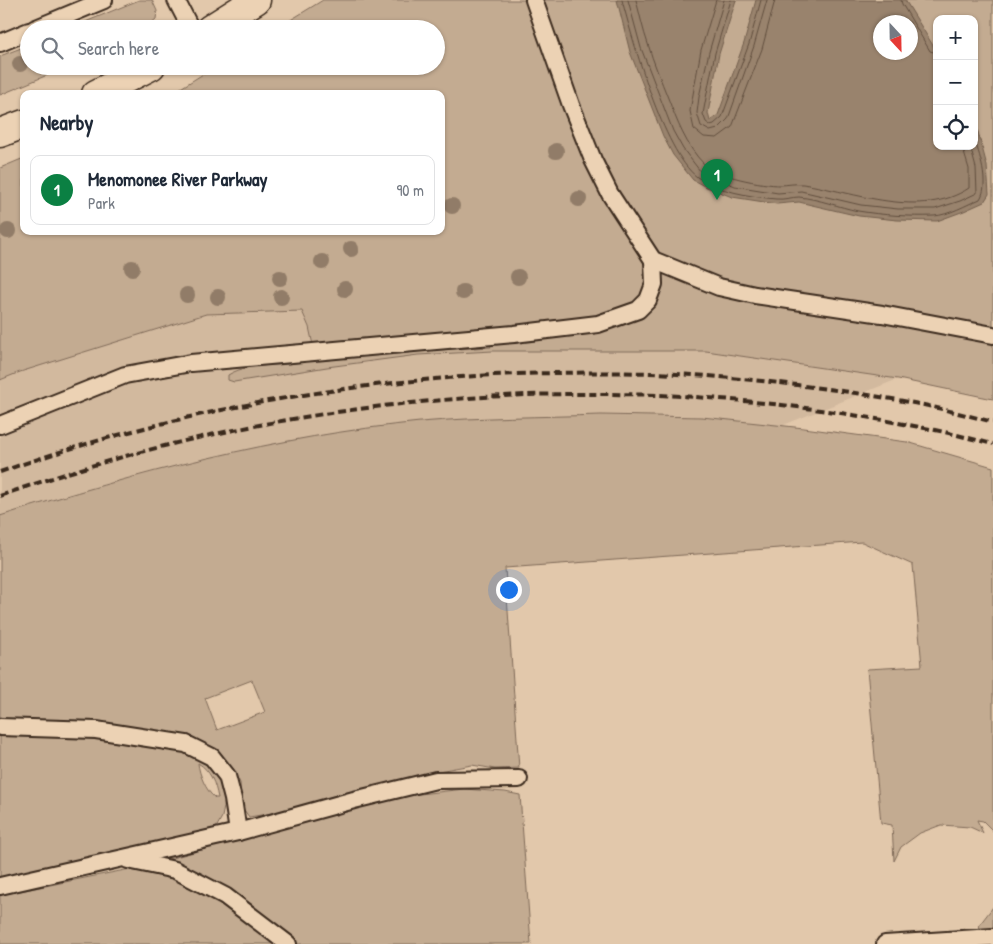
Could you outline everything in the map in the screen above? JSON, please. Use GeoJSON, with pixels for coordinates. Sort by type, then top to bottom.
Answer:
{"type":"FeatureCollection","features":[{"type":"Feature","properties":{"kind":"street"},"geometry":{"type":"LineString","coordinates":[[223,20],[251,1]]}},
{"type":"Feature","properties":{"kind":"street"},"geometry":{"type":"LineString","coordinates":[[104,90],[133,75]]}},
{"type":"Feature","properties":{"kind":"street"},"geometry":{"type":"LineString","coordinates":[[0,133],[20,126]]}},
{"type":"Feature","properties":{"kind":"lane"},"geometry":{"type":"LineString","coordinates":[[56,20],[104,0]]}},
{"type":"Feature","properties":{"kind":"lane"},"geometry":{"type":"LineString","coordinates":[[176,0],[186,20]]}},
{"type":"Feature","properties":{"kind":"lane"},"geometry":{"type":"LineString","coordinates":[[0,425],[125,376],[191,363],[514,334],[598,324],[638,310],[648,300],[654,284],[654,260],[610,194],[593,160],[571,105],[534,0]]}},
{"type":"Feature","properties":{"kind":"lane"},"geometry":{"type":"LineString","coordinates":[[0,43],[20,35]]}},
{"type":"Feature","properties":{"kind":"lane"},"geometry":{"type":"LineString","coordinates":[[654,260],[719,287],[755,295],[882,314],[993,335]]}},
{"type":"Feature","properties":{"kind":"lane"},"geometry":{"type":"LineString","coordinates":[[0,727],[96,730],[186,744],[212,758],[227,776],[238,832]]}},
{"type":"Feature","properties":{"kind":"lane"},"geometry":{"type":"LineString","coordinates":[[0,886],[238,832],[436,780],[519,779]]}},
{"type":"Feature","properties":{"kind":"lane"},"geometry":{"type":"LineString","coordinates":[[124,859],[175,870],[225,896],[288,944]]}},
{"type":"Feature","properties":{"kind":"lane"},"geometry":{"type":"LineString","coordinates":[[885,944],[993,937]]}},
{"type":"Feature","properties":{"kind":"shaded area"},"geometry":{"type":"Polygon","coordinates":[[[139,0],[152,0],[157,11],[155,20],[90,20],[139,0]]]}},
{"type":"Feature","properties":{"kind":"shaded area"},"geometry":{"type":"Polygon","coordinates":[[[323,0],[993,0],[993,399],[898,379],[706,351],[493,351],[418,355],[234,382],[228,380],[228,375],[249,367],[293,363],[313,357],[491,347],[481,330],[313,345],[309,327],[302,311],[206,314],[20,372],[0,380],[0,168],[20,160],[20,235],[445,235],[445,90],[177,90],[202,75],[445,75],[445,20],[291,20],[323,0]]]}},
{"type":"Feature","properties":{"kind":"shaded area"},"geometry":{"type":"Polygon","coordinates":[[[20,48],[20,75],[48,75],[0,95],[0,56],[20,48]]]}},
{"type":"Feature","properties":{"kind":"shaded area"},"geometry":{"type":"Polygon","coordinates":[[[302,311],[309,327],[313,345],[482,330],[706,351],[898,379],[781,426],[702,417],[601,415],[331,434],[239,451],[138,475],[0,516],[0,380],[20,372],[206,314],[302,311]]]}},
{"type":"Feature","properties":{"kind":"shaded area"},"geometry":{"type":"Polygon","coordinates":[[[601,415],[702,417],[804,428],[907,442],[993,467],[993,831],[983,821],[977,820],[983,833],[970,827],[941,825],[920,833],[901,847],[894,861],[892,825],[881,823],[867,669],[922,666],[913,565],[862,542],[505,568],[519,768],[495,769],[472,765],[438,771],[344,793],[279,812],[249,817],[242,807],[240,783],[232,767],[217,750],[194,738],[94,724],[0,721],[0,516],[155,471],[208,458],[313,437],[420,422],[601,415]],[[252,680],[205,698],[217,730],[265,712],[252,680]]]}},
{"type":"Feature","properties":{"kind":"shaded area"},"geometry":{"type":"Polygon","coordinates":[[[0,735],[102,738],[184,750],[207,765],[221,778],[226,797],[222,817],[216,828],[0,879],[0,735]],[[198,763],[204,782],[212,795],[218,798],[212,778],[198,763]]]}},
{"type":"Feature","properties":{"kind":"shaded area"},"geometry":{"type":"Polygon","coordinates":[[[464,789],[520,795],[531,944],[0,944],[0,895],[135,868],[363,806],[411,795],[464,789]]]}},
{"type":"Feature","properties":{"kind":"shaded area"},"geometry":{"type":"Polygon","coordinates":[[[993,907],[993,932],[978,933],[980,924],[993,907]]]}},
{"type":"Feature","properties":{"kind":"water"},"geometry":{"type":"Polygon","coordinates":[[[617,0],[736,0],[719,54],[708,113],[710,121],[718,115],[744,43],[756,0],[905,0],[914,15],[873,15],[873,60],[918,60],[918,21],[933,46],[933,150],[978,150],[978,132],[987,166],[989,194],[984,202],[937,221],[897,220],[859,216],[799,202],[777,204],[732,197],[693,180],[673,155],[663,136],[630,52],[617,0]]]}},
{"type":"Feature","properties":{"kind":"railway"},"geometry":{"type":"LineString","coordinates":[[0,472],[135,430],[274,400],[414,381],[485,376],[556,373],[632,373],[735,378],[871,395],[924,405],[993,422]]}},
{"type":"Feature","properties":{"kind":"railway"},"geometry":{"type":"LineString","coordinates":[[0,496],[139,452],[210,435],[281,421],[354,410],[499,396],[623,394],[734,400],[867,417],[993,444]]}},
{"type":"Feature","properties":{"kind":"place","name":"Menomonee River Parkway"},"geometry":{"type":"Point","coordinates":[717,200]}}]}
